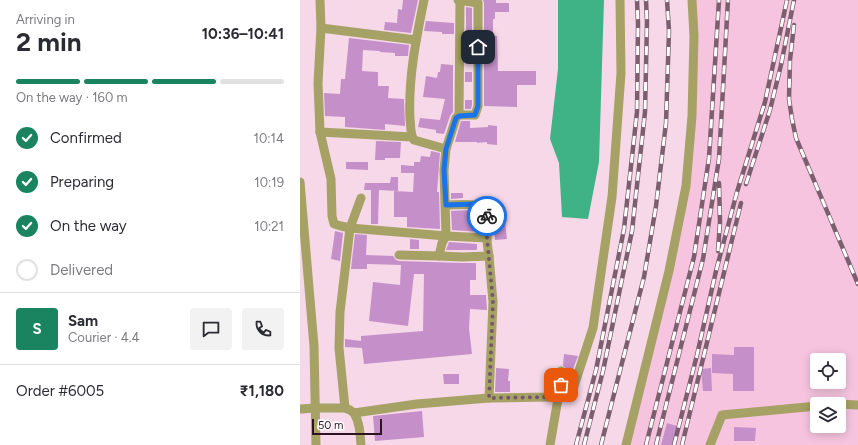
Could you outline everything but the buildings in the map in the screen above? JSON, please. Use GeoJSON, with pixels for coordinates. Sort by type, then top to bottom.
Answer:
{"type":"FeatureCollection","features":[{"type":"Feature","properties":{"kind":"street"},"geometry":{"type":"LineString","coordinates":[[320,0],[321,28],[318,83],[320,132],[331,179],[332,216],[334,224],[350,228],[487,238]]}},
{"type":"Feature","properties":{"kind":"street"},"geometry":{"type":"LineString","coordinates":[[412,137],[410,108],[411,75],[424,0]]}},
{"type":"Feature","properties":{"kind":"street"},"geometry":{"type":"LineString","coordinates":[[440,256],[442,243],[446,236],[444,170],[446,149],[456,118],[459,116],[459,0],[478,2],[478,106],[475,115],[459,116]]}},
{"type":"Feature","properties":{"kind":"street"},"geometry":{"type":"LineString","coordinates":[[354,413],[417,404],[489,398],[548,397],[560,389],[574,386],[593,328],[612,197],[621,73],[620,0]]}},
{"type":"Feature","properties":{"kind":"street"},"geometry":{"type":"LineString","coordinates":[[626,445],[670,271],[686,186],[692,116],[694,36],[692,0]]}},
{"type":"Feature","properties":{"kind":"street"},"geometry":{"type":"LineString","coordinates":[[321,28],[416,40]]}},
{"type":"Feature","properties":{"kind":"street"},"geometry":{"type":"LineString","coordinates":[[320,132],[412,137],[414,140],[446,149]]}},
{"type":"Feature","properties":{"kind":"street"},"geometry":{"type":"LineString","coordinates":[[300,182],[314,346],[316,445]]}},
{"type":"Feature","properties":{"kind":"street"},"geometry":{"type":"LineString","coordinates":[[345,408],[339,330],[350,228],[361,198]]}},
{"type":"Feature","properties":{"kind":"street"},"geometry":{"type":"LineString","coordinates":[[446,205],[476,204],[484,208],[488,218],[487,238],[493,302],[489,398]]}},
{"type":"Feature","properties":{"kind":"street"},"geometry":{"type":"LineString","coordinates":[[399,255],[463,257],[489,256]]}},
{"type":"Feature","properties":{"kind":"street"},"geometry":{"type":"LineString","coordinates":[[550,445],[560,389],[561,371]]}},
{"type":"Feature","properties":{"kind":"street"},"geometry":{"type":"LineString","coordinates":[[846,404],[858,405]]}},
{"type":"Feature","properties":{"kind":"street"},"geometry":{"type":"LineString","coordinates":[[710,445],[722,415],[810,407]]}},
{"type":"Feature","properties":{"kind":"street"},"geometry":{"type":"LineString","coordinates":[[301,410],[315,408],[345,408],[350,410],[357,418],[361,445]]}},
{"type":"Feature","properties":{"kind":"shaded area"},"geometry":{"type":"Polygon","coordinates":[[[558,0],[604,0],[599,162],[588,219],[562,217],[559,163],[550,139],[558,69],[558,0]]]}},
{"type":"Feature","properties":{"kind":"shaded area"},"geometry":{"type":"Polygon","coordinates":[[[695,0],[858,0],[858,445],[631,445],[687,203],[695,0]]]}},
{"type":"Feature","properties":{"kind":"railway"},"geometry":{"type":"LineString","coordinates":[[576,445],[596,370],[624,229],[637,112],[637,0]]}},
{"type":"Feature","properties":{"kind":"railway"},"geometry":{"type":"LineString","coordinates":[[584,445],[603,371],[632,231],[645,112],[646,0]]}},
{"type":"Feature","properties":{"kind":"railway"},"geometry":{"type":"LineString","coordinates":[[601,445],[644,277],[656,206],[666,123],[669,31],[667,0]]}},
{"type":"Feature","properties":{"kind":"railway"},"geometry":{"type":"LineString","coordinates":[[646,445],[694,257],[709,158],[719,0]]}},
{"type":"Feature","properties":{"kind":"railway"},"geometry":{"type":"LineString","coordinates":[[656,445],[703,259],[719,159],[728,0]]}},
{"type":"Feature","properties":{"kind":"railway"},"geometry":{"type":"LineString","coordinates":[[674,445],[697,355],[716,271],[737,192],[765,102],[787,0]]}},
{"type":"Feature","properties":{"kind":"railway"},"geometry":{"type":"LineString","coordinates":[[746,184],[770,110],[794,0]]}},
{"type":"Feature","properties":{"kind":"railway"},"geometry":{"type":"LineString","coordinates":[[794,25],[790,60],[789,99],[796,138],[858,284]]}},
{"type":"Feature","properties":{"kind":"railway"},"geometry":{"type":"LineString","coordinates":[[718,251],[720,222],[719,183]]}},
{"type":"Feature","properties":{"kind":"railway"},"geometry":{"type":"LineString","coordinates":[[682,445],[741,203]]}},
{"type":"Feature","properties":{"kind":"way so far"},"geometry":{"type":"LineString","coordinates":[[487,216],[487,238],[493,302],[489,398],[548,397],[560,393],[561,385]]}},
{"type":"Feature","properties":{"kind":"route"},"geometry":{"type":"LineString","coordinates":[[478,47],[477,111],[475,115],[459,116],[456,118],[446,149],[444,170],[446,205],[476,204],[484,208],[487,216]]}}]}
